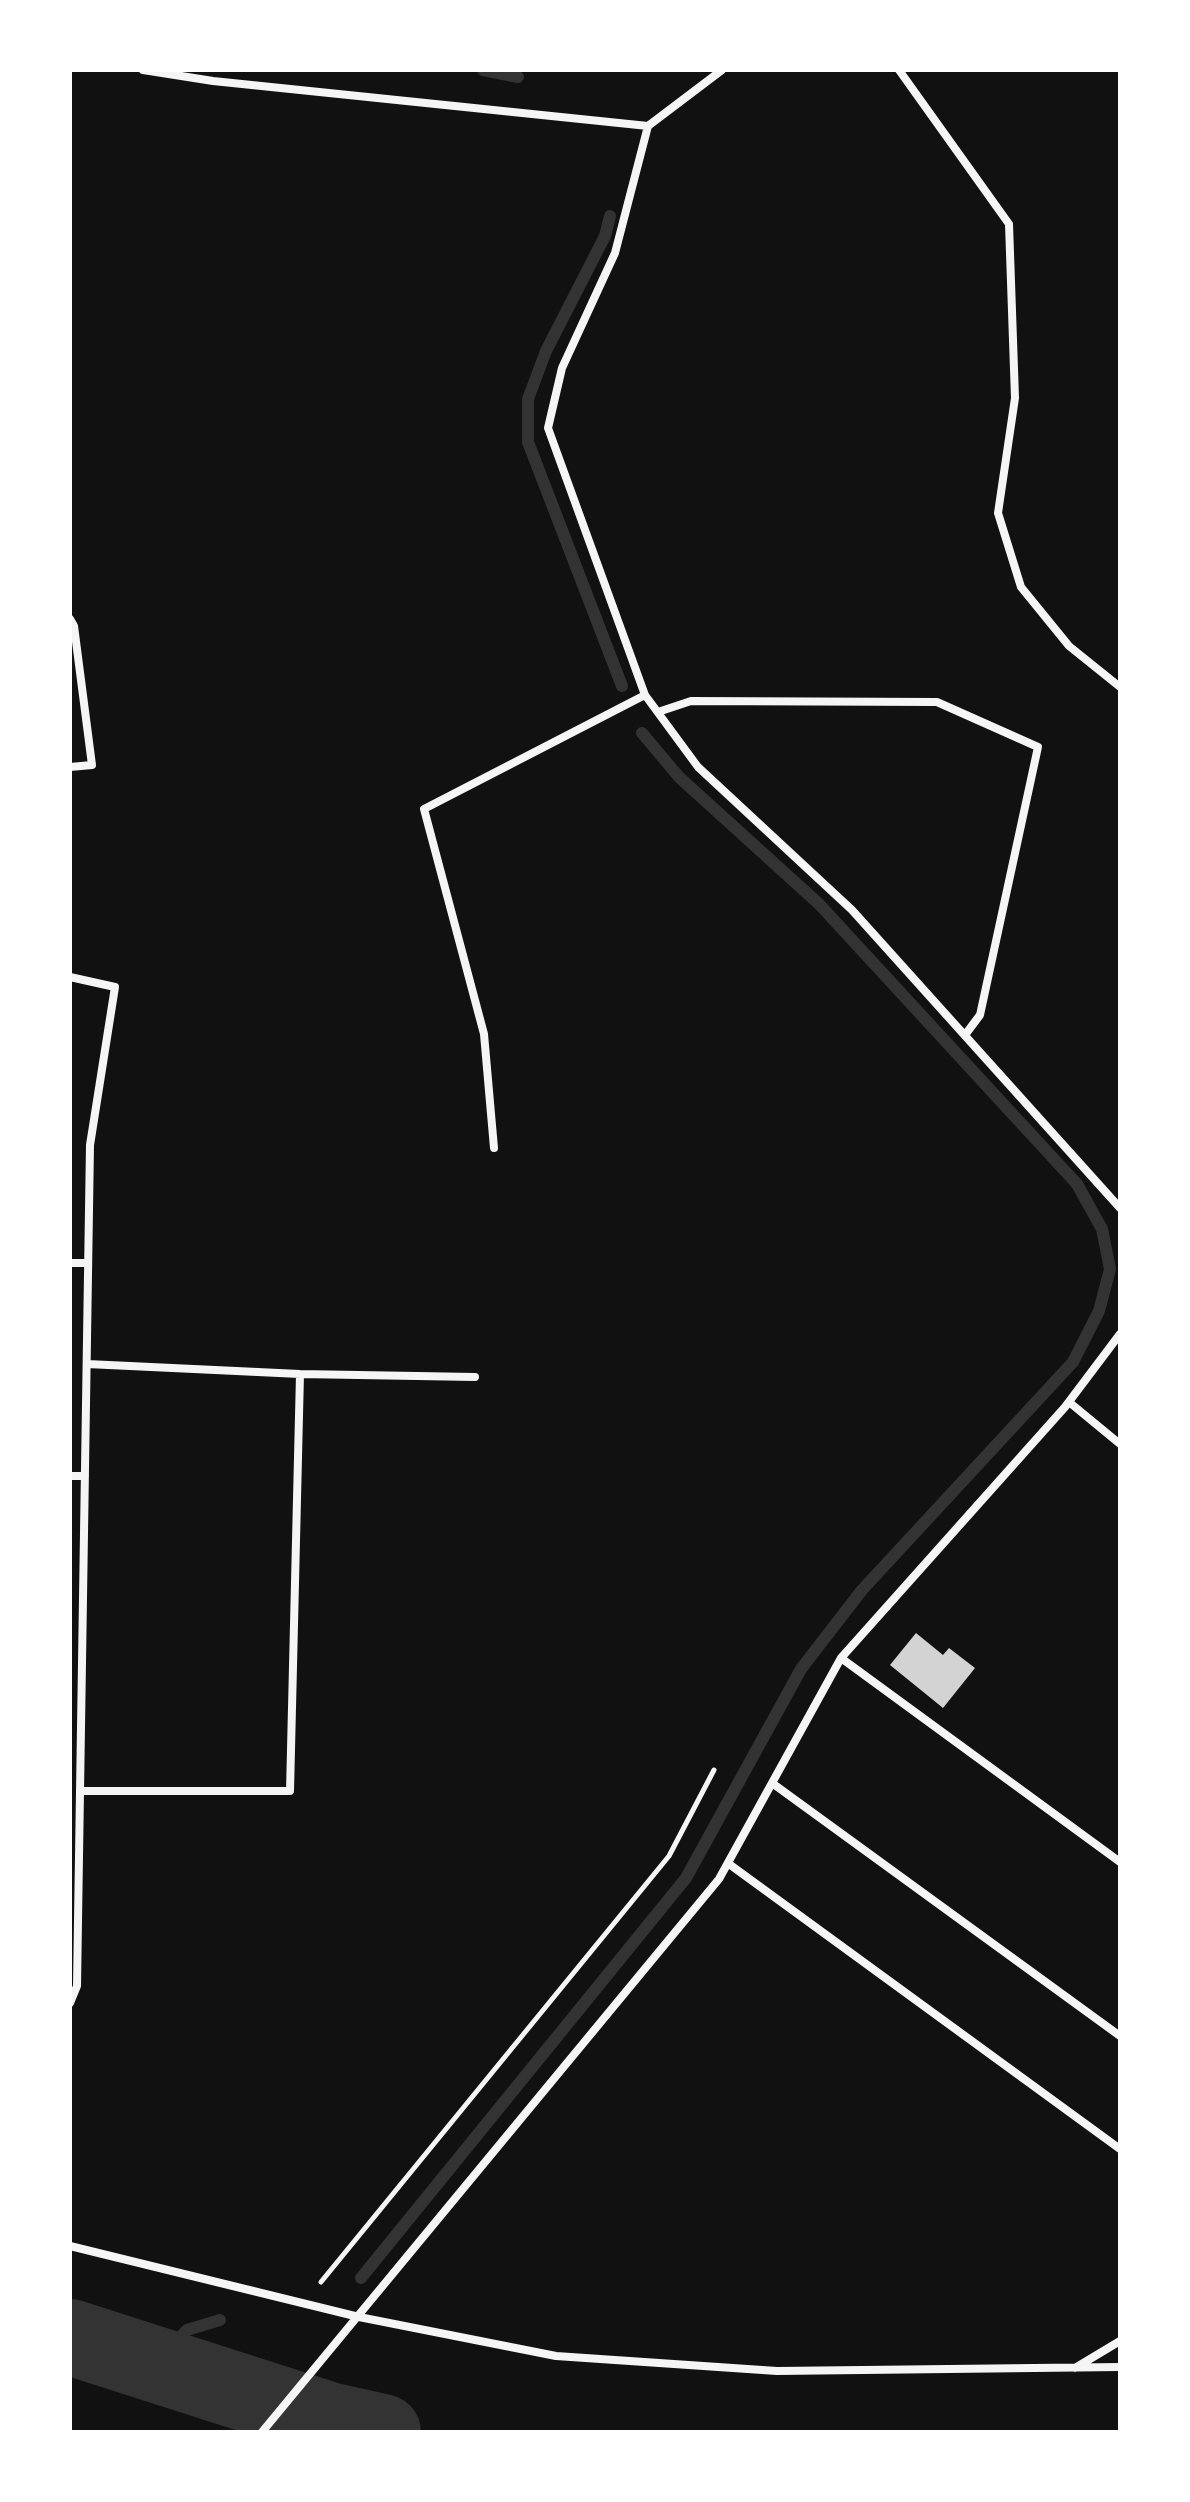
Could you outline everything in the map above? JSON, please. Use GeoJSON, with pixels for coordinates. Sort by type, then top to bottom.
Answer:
{"type":"FeatureCollection","features":[{"type":"Feature","properties":{"kind":"street"},"geometry":{"type":"LineString","coordinates":[[143,70],[213,81],[648,126]]}},
{"type":"Feature","properties":{"kind":"street"},"geometry":{"type":"LineString","coordinates":[[722,70],[648,126],[615,253],[562,368],[548,428],[645,695],[698,767],[852,910],[1120,1208]]}},
{"type":"Feature","properties":{"kind":"street"},"geometry":{"type":"LineString","coordinates":[[899,70],[1009,224],[1015,398],[998,513],[1021,587],[1069,646],[1120,687]]}},
{"type":"Feature","properties":{"kind":"street"},"geometry":{"type":"LineString","coordinates":[[70,619],[74,626],[92,765],[70,767]]}},
{"type":"Feature","properties":{"kind":"street"},"geometry":{"type":"LineString","coordinates":[[494,1148],[484,1034],[424,809],[645,695]]}},
{"type":"Feature","properties":{"kind":"street"},"geometry":{"type":"LineString","coordinates":[[658,712],[691,701],[937,702],[1038,747],[980,1015],[965,1035]]}},
{"type":"Feature","properties":{"kind":"street"},"geometry":{"type":"LineString","coordinates":[[70,977],[115,987],[90,1145],[77,1986],[70,2003]]}},
{"type":"Feature","properties":{"kind":"street"},"geometry":{"type":"LineString","coordinates":[[70,1263],[88,1263]]}},
{"type":"Feature","properties":{"kind":"street"},"geometry":{"type":"LineString","coordinates":[[262,2432],[729,1864],[841,1658],[1069,1402],[1120,1334]]}},
{"type":"Feature","properties":{"kind":"street"},"geometry":{"type":"LineString","coordinates":[[87,1364],[300,1374],[475,1377]]}},
{"type":"Feature","properties":{"kind":"street"},"geometry":{"type":"LineString","coordinates":[[80,1791],[290,1791],[300,1374]]}},
{"type":"Feature","properties":{"kind":"street"},"geometry":{"type":"LineString","coordinates":[[1069,1402],[1120,1444]]}},
{"type":"Feature","properties":{"kind":"street"},"geometry":{"type":"LineString","coordinates":[[70,1476],[85,1476]]}},
{"type":"Feature","properties":{"kind":"street"},"geometry":{"type":"LineString","coordinates":[[841,1658],[1120,1862]]}},
{"type":"Feature","properties":{"kind":"street"},"geometry":{"type":"LineString","coordinates":[[772,1783],[1120,2036]]}},
{"type":"Feature","properties":{"kind":"street"},"geometry":{"type":"LineString","coordinates":[[729,1864],[1120,2149]]}},
{"type":"Feature","properties":{"kind":"street"},"geometry":{"type":"LineString","coordinates":[[70,2246],[359,2317],[572,2357],[777,2371],[1120,2367]]}},
{"type":"Feature","properties":{"kind":"street"},"geometry":{"type":"LineString","coordinates":[[1074,2368],[1120,2341]]}},
{"type":"Feature","properties":{"kind":"path"},"geometry":{"type":"LineString","coordinates":[[304,2303],[669,1856],[714,1770]]}},
{"type":"Feature","properties":{"kind":"building"},"geometry":{"type":"Polygon","coordinates":[[[916,1633],[943,1655],[949,1648],[975,1668],[943,1708],[890,1665],[916,1633]]]}},
{"type":"Feature","properties":{"kind":"waterway"},"geometry":{"type":"LineString","coordinates":[[483,70],[518,77]]}},
{"type":"Feature","properties":{"kind":"waterway"},"geometry":{"type":"LineString","coordinates":[[610,216],[605,236],[546,351],[528,399],[528,442],[622,686]]}},
{"type":"Feature","properties":{"kind":"waterway"},"geometry":{"type":"LineString","coordinates":[[361,2278],[686,1878],[801,1669],[862,1590],[1073,1362],[1099,1311],[1110,1269],[1102,1229],[1077,1184],[819,904],[679,777],[642,733]]}},
{"type":"Feature","properties":{"kind":"waterway"},"geometry":{"type":"LineString","coordinates":[[156,2365],[187,2330],[220,2320]]}},
{"type":"Feature","properties":{"kind":"waterway"},"geometry":{"type":"LineString","coordinates":[[70,2337],[329,2420],[383,2432]]}}]}
